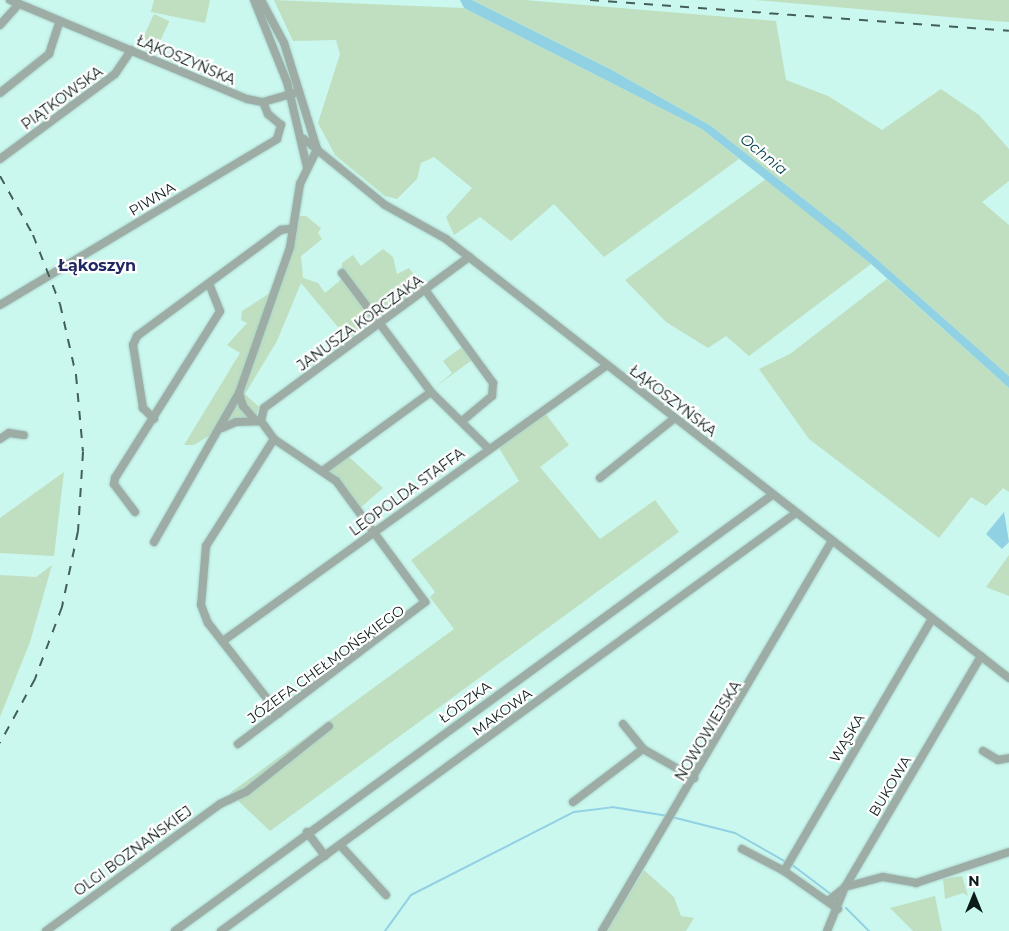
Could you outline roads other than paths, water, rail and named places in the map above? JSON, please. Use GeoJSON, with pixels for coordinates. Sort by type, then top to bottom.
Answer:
{"type":"FeatureCollection","features":[{"type":"Feature","properties":{"kind":"street","name":"ŁĄKOSZYŃSKA"},"geometry":{"type":"LineString","coordinates":[[10,0],[263,102]]}},
{"type":"Feature","properties":{"kind":"street"},"geometry":{"type":"LineString","coordinates":[[254,0],[317,149]]}},
{"type":"Feature","properties":{"kind":"street"},"geometry":{"type":"LineString","coordinates":[[261,0],[284,43],[304,139],[307,167]]}},
{"type":"Feature","properties":{"kind":"street"},"geometry":{"type":"LineString","coordinates":[[0,25],[19,4]]}},
{"type":"Feature","properties":{"kind":"street"},"geometry":{"type":"LineString","coordinates":[[0,93],[49,54],[60,21]]}},
{"type":"Feature","properties":{"kind":"street","name":"PIĄTKOWSKA"},"geometry":{"type":"LineString","coordinates":[[0,159],[115,74],[131,50]]}},
{"type":"Feature","properties":{"kind":"street"},"geometry":{"type":"LineString","coordinates":[[263,102],[295,94]]}},
{"type":"Feature","properties":{"kind":"street","name":"PIWNA"},"geometry":{"type":"LineString","coordinates":[[0,305],[277,139],[281,125],[263,102]]}},
{"type":"Feature","properties":{"kind":"street","name":"ŁĄKOSZYŃSKA"},"geometry":{"type":"LineString","coordinates":[[304,139],[386,205],[469,257],[932,619],[1008,674]]}},
{"type":"Feature","properties":{"kind":"street"},"geometry":{"type":"LineString","coordinates":[[306,158],[317,149]]}},
{"type":"Feature","properties":{"kind":"street"},"geometry":{"type":"LineString","coordinates":[[154,542],[239,393],[293,228],[297,194],[307,167],[317,149]]}},
{"type":"Feature","properties":{"kind":"street"},"geometry":{"type":"LineString","coordinates":[[154,419],[143,408],[133,345],[137,336],[281,230],[293,228]]}},
{"type":"Feature","properties":{"kind":"street","name":"JANUSZA KORCZAKA"},"geometry":{"type":"LineString","coordinates":[[258,420],[264,408],[378,322],[426,291],[469,257]]}},
{"type":"Feature","properties":{"kind":"street"},"geometry":{"type":"LineString","coordinates":[[342,273],[431,392],[463,420],[489,449]]}},
{"type":"Feature","properties":{"kind":"street"},"geometry":{"type":"LineString","coordinates":[[136,512],[114,484],[115,478],[154,419],[220,311],[209,284]]}},
{"type":"Feature","properties":{"kind":"street"},"geometry":{"type":"LineString","coordinates":[[426,291],[493,383],[492,396],[463,420]]}},
{"type":"Feature","properties":{"kind":"street","name":"LEOPOLDA STAFFA"},"geometry":{"type":"LineString","coordinates":[[223,641],[372,531],[607,365]]}},
{"type":"Feature","properties":{"kind":"street"},"geometry":{"type":"LineString","coordinates":[[324,470],[431,392]]}},
{"type":"Feature","properties":{"kind":"street"},"geometry":{"type":"LineString","coordinates":[[239,393],[243,406],[274,439],[324,470],[372,531]]}},
{"type":"Feature","properties":{"kind":"street"},"geometry":{"type":"LineString","coordinates":[[600,478],[675,418]]}},
{"type":"Feature","properties":{"kind":"street"},"geometry":{"type":"LineString","coordinates":[[220,429],[258,420]]}},
{"type":"Feature","properties":{"kind":"street"},"geometry":{"type":"LineString","coordinates":[[0,439],[9,432],[24,435]]}},
{"type":"Feature","properties":{"kind":"street"},"geometry":{"type":"LineString","coordinates":[[274,439],[206,546],[202,560],[202,612],[279,714]]}},
{"type":"Feature","properties":{"kind":"street","name":"ŁÓDZKA"},"geometry":{"type":"LineString","coordinates":[[175,931],[307,832],[772,495]]}},
{"type":"Feature","properties":{"kind":"street","name":"MAKOWA"},"geometry":{"type":"LineString","coordinates":[[221,931],[796,513]]}},
{"type":"Feature","properties":{"kind":"street","name":"JÓZEFA CHEŁMOŃSKIEGO"},"geometry":{"type":"LineString","coordinates":[[238,744],[425,602],[372,531]]}},
{"type":"Feature","properties":{"kind":"street","name":"NOWOWIEJSKA"},"geometry":{"type":"LineString","coordinates":[[602,931],[694,778],[832,541]]}},
{"type":"Feature","properties":{"kind":"street","name":"WĄSKA"},"geometry":{"type":"LineString","coordinates":[[784,871],[932,619]]}},
{"type":"Feature","properties":{"kind":"street","name":"BUKOWA"},"geometry":{"type":"LineString","coordinates":[[831,930],[845,887],[981,656]]}},
{"type":"Feature","properties":{"kind":"street"},"geometry":{"type":"LineString","coordinates":[[623,724],[643,749],[694,778]]}},
{"type":"Feature","properties":{"kind":"street","name":"OLGI BOZNAŃSKIEJ"},"geometry":{"type":"LineString","coordinates":[[46,931],[220,804],[238,796],[329,726]]}},
{"type":"Feature","properties":{"kind":"street"},"geometry":{"type":"LineString","coordinates":[[573,802],[643,749]]}},
{"type":"Feature","properties":{"kind":"street"},"geometry":{"type":"LineString","coordinates":[[983,751],[998,760],[1009,758]]}},
{"type":"Feature","properties":{"kind":"street"},"geometry":{"type":"LineString","coordinates":[[307,832],[325,856]]}},
{"type":"Feature","properties":{"kind":"street"},"geometry":{"type":"LineString","coordinates":[[340,845],[386,895]]}},
{"type":"Feature","properties":{"kind":"street"},"geometry":{"type":"LineString","coordinates":[[742,849],[784,871],[838,909]]}},
{"type":"Feature","properties":{"kind":"street"},"geometry":{"type":"LineString","coordinates":[[828,901],[845,887],[883,877],[916,883],[1009,852]]}},
{"type":"Feature","properties":{"kind":"water"},"geometry":{"type":"Polygon","coordinates":[[[460,0],[472,0],[610,69],[711,126],[847,233],[1009,376],[1009,388],[871,264],[702,129],[464,8],[460,0]]]}},
{"type":"Feature","properties":{"kind":"water"},"geometry":{"type":"Polygon","coordinates":[[[1004,512],[1009,542],[1002,549],[986,534],[1004,512]]]}},
{"type":"Feature","properties":{"kind":"waterway"},"geometry":{"type":"LineString","coordinates":[[385,931],[411,895],[574,812],[612,807],[668,816]]}},
{"type":"Feature","properties":{"kind":"waterway"},"geometry":{"type":"LineString","coordinates":[[672,817],[735,833],[786,862]]}},
{"type":"Feature","properties":{"kind":"waterway"},"geometry":{"type":"LineString","coordinates":[[791,864],[832,895]]}},
{"type":"Feature","properties":{"kind":"waterway"},"geometry":{"type":"LineString","coordinates":[[846,908],[869,931]]}},
{"type":"Feature","properties":{"kind":"railway"},"geometry":{"type":"LineString","coordinates":[[590,0],[1009,31]]}},
{"type":"Feature","properties":{"kind":"railway"},"geometry":{"type":"LineString","coordinates":[[0,176],[33,235],[60,304],[76,375],[83,452],[78,531],[62,607],[35,679],[0,743]]}},
{"type":"Feature","properties":{"kind":"district","name":"Łąkoszyn"},"geometry":{"type":"Point","coordinates":[97,266]}},
{"type":"Feature","properties":{"kind":"water label","name":"Ochnia"},"geometry":{"type":"Point","coordinates":[764,154]}}]}
